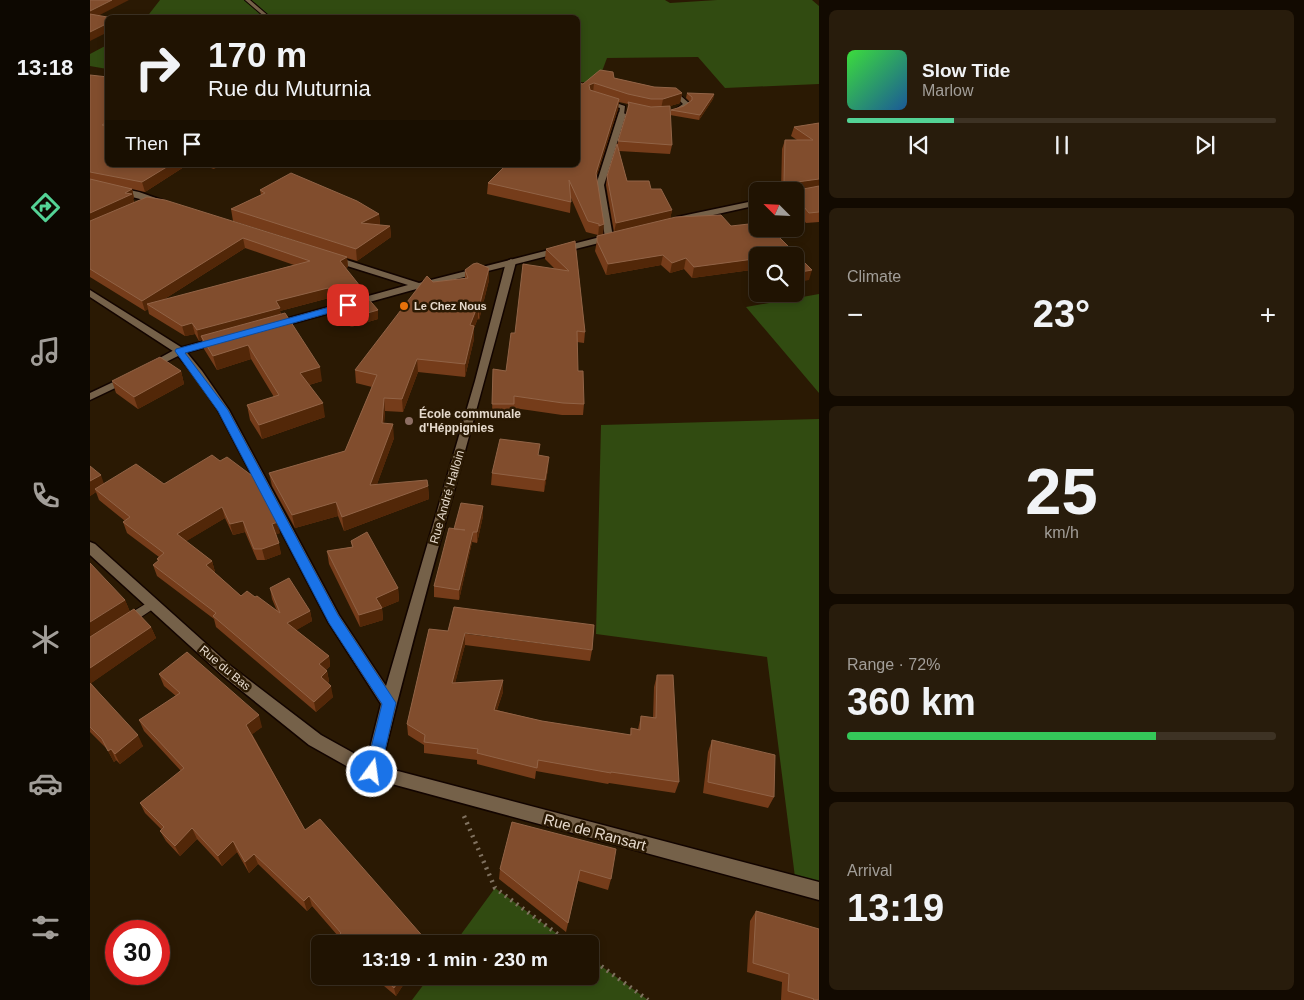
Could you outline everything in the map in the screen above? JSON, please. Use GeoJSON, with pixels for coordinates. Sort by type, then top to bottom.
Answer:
{"type":"FeatureCollection","features":[{"type":"Feature","properties":{"kind":"street"},"geometry":{"type":"LineString","coordinates":[[609,237],[600,186],[622,111]]}},
{"type":"Feature","properties":{"kind":"street"},"geometry":{"type":"LineString","coordinates":[[90,184],[136,194],[172,205]]}},
{"type":"Feature","properties":{"kind":"street"},"geometry":{"type":"LineString","coordinates":[[144,204],[154,200]]}},
{"type":"Feature","properties":{"kind":"street"},"geometry":{"type":"LineString","coordinates":[[666,223],[749,204]]}},
{"type":"Feature","properties":{"kind":"street"},"geometry":{"type":"LineString","coordinates":[[262,328],[618,235]]}},
{"type":"Feature","properties":{"kind":"street"},"geometry":{"type":"LineString","coordinates":[[318,254],[417,286]]}},
{"type":"Feature","properties":{"kind":"street","name":"Rue André Halloin"},"geometry":{"type":"LineString","coordinates":[[372,772],[389,703],[480,381],[511,262]]}},
{"type":"Feature","properties":{"kind":"street"},"geometry":{"type":"LineString","coordinates":[[90,293],[180,351],[223,410],[334,619],[389,703]]}},
{"type":"Feature","properties":{"kind":"street"},"geometry":{"type":"LineString","coordinates":[[90,397],[180,351],[226,338]]}},
{"type":"Feature","properties":{"kind":"street","name":"Rue du Bas"},"geometry":{"type":"LineString","coordinates":[[90,547],[227,671],[316,740],[372,772]]}},
{"type":"Feature","properties":{"kind":"street","name":"Rue de Ransart"},"geometry":{"type":"LineString","coordinates":[[372,772],[819,891]]}},
{"type":"Feature","properties":{"kind":"lane"},"geometry":{"type":"LineString","coordinates":[[247,0],[265,15]]}},
{"type":"Feature","properties":{"kind":"lane"},"geometry":{"type":"LineString","coordinates":[[672,112],[678,111],[687,104],[679,97]]}},
{"type":"Feature","properties":{"kind":"lane"},"geometry":{"type":"LineString","coordinates":[[600,100],[622,111],[630,108]]}},
{"type":"Feature","properties":{"kind":"lane"},"geometry":{"type":"LineString","coordinates":[[121,625],[152,604]]}},
{"type":"Feature","properties":{"kind":"path"},"geometry":{"type":"LineString","coordinates":[[454,794],[495,888],[559,935]]}},
{"type":"Feature","properties":{"kind":"path"},"geometry":{"type":"LineString","coordinates":[[599,965],[648,1000]]}},
{"type":"Feature","properties":{"kind":"green space"},"geometry":{"type":"Polygon","coordinates":[[[160,0],[665,0],[670,3],[717,0],[812,0],[819,6],[819,84],[725,88],[698,57],[607,58],[598,82],[580,82],[580,15],[148,15],[160,0]]]}},
{"type":"Feature","properties":{"kind":"green space"},"geometry":{"type":"Polygon","coordinates":[[[105,46],[105,69],[90,66],[90,54],[105,46]]]}},
{"type":"Feature","properties":{"kind":"green space"},"geometry":{"type":"Polygon","coordinates":[[[819,294],[819,393],[746,307],[774,302],[804,302],[804,297],[819,294]]]}},
{"type":"Feature","properties":{"kind":"green space"},"geometry":{"type":"Polygon","coordinates":[[[819,419],[819,891],[796,885],[767,657],[596,634],[601,425],[819,419]]]}},
{"type":"Feature","properties":{"kind":"green space"},"geometry":{"type":"Polygon","coordinates":[[[495,888],[559,935],[461,935],[495,888]]]}},
{"type":"Feature","properties":{"kind":"green space"},"geometry":{"type":"Polygon","coordinates":[[[599,965],[648,1000],[412,1000],[423,985],[599,985],[599,965]]]}},
{"type":"Feature","properties":{"kind":"building"},"geometry":{"type":"Polygon","coordinates":[[[90,0],[112,0],[90,11],[90,0]]]}},
{"type":"Feature","properties":{"kind":"building"},"geometry":{"type":"Polygon","coordinates":[[[90,14],[105,17],[105,24],[90,32],[90,14]]]}},
{"type":"Feature","properties":{"kind":"building"},"geometry":{"type":"Polygon","coordinates":[[[600,70],[613,72],[614,78],[654,87],[676,88],[682,93],[663,99],[651,99],[594,83],[589,85],[590,90],[619,99],[596,173],[604,224],[599,226],[599,224],[588,221],[569,180],[571,202],[488,183],[504,167],[580,167],[580,83],[583,84],[600,70]]]}},
{"type":"Feature","properties":{"kind":"building"},"geometry":{"type":"Polygon","coordinates":[[[90,75],[105,77],[105,124],[102,125],[105,126],[105,167],[167,167],[142,182],[90,172],[90,75]]]}},
{"type":"Feature","properties":{"kind":"building"},"geometry":{"type":"Polygon","coordinates":[[[687,93],[714,94],[700,115],[671,110],[684,106],[692,100],[692,97],[687,93]]]}},
{"type":"Feature","properties":{"kind":"building"},"geometry":{"type":"Polygon","coordinates":[[[628,102],[651,107],[670,106],[672,145],[618,141],[629,105],[628,102]]]}},
{"type":"Feature","properties":{"kind":"building"},"geometry":{"type":"Polygon","coordinates":[[[819,123],[819,179],[784,182],[785,140],[813,140],[794,127],[819,123]]]}},
{"type":"Feature","properties":{"kind":"building"},"geometry":{"type":"Polygon","coordinates":[[[617,144],[627,181],[649,181],[651,189],[661,189],[672,210],[616,223],[607,176],[617,144]]]}},
{"type":"Feature","properties":{"kind":"building"},"geometry":{"type":"Polygon","coordinates":[[[291,173],[357,201],[379,214],[361,223],[390,226],[356,249],[231,209],[265,193],[260,190],[291,173]]]}},
{"type":"Feature","properties":{"kind":"building"},"geometry":{"type":"Polygon","coordinates":[[[90,179],[132,189],[125,193],[132,194],[90,213],[90,179]]]}},
{"type":"Feature","properties":{"kind":"building"},"geometry":{"type":"Polygon","coordinates":[[[819,186],[819,212],[809,213],[804,207],[804,189],[819,186]]]}},
{"type":"Feature","properties":{"kind":"building"},"geometry":{"type":"Polygon","coordinates":[[[147,197],[165,200],[347,257],[340,261],[360,286],[332,294],[328,288],[276,301],[280,308],[197,330],[192,323],[182,326],[147,304],[310,261],[243,238],[142,301],[90,269],[90,221],[147,197]]]}},
{"type":"Feature","properties":{"kind":"building"},"geometry":{"type":"Polygon","coordinates":[[[721,215],[731,226],[749,224],[749,238],[780,238],[789,247],[749,247],[749,260],[694,267],[686,258],[672,263],[663,255],[608,264],[597,241],[597,236],[676,217],[721,215]]]}},
{"type":"Feature","properties":{"kind":"building"},"geometry":{"type":"Polygon","coordinates":[[[575,241],[585,332],[577,331],[578,371],[583,371],[584,404],[514,396],[514,404],[492,404],[493,369],[506,371],[511,333],[515,333],[523,264],[569,271],[546,249],[575,241]]]}},
{"type":"Feature","properties":{"kind":"building"},"geometry":{"type":"Polygon","coordinates":[[[804,262],[812,270],[804,271],[804,262]]]}},
{"type":"Feature","properties":{"kind":"building"},"geometry":{"type":"Polygon","coordinates":[[[477,263],[489,268],[479,307],[478,305],[470,325],[474,326],[465,364],[417,359],[402,399],[384,398],[382,423],[393,424],[370,485],[427,480],[428,486],[342,517],[336,502],[292,515],[269,473],[345,451],[377,375],[355,370],[427,276],[433,282],[468,278],[465,270],[477,263]]]}},
{"type":"Feature","properties":{"kind":"building"},"geometry":{"type":"Polygon","coordinates":[[[366,296],[378,310],[350,318],[339,303],[366,296]]]}},
{"type":"Feature","properties":{"kind":"building"},"geometry":{"type":"Polygon","coordinates":[[[285,313],[320,367],[300,373],[323,403],[259,425],[247,405],[279,395],[248,345],[213,356],[201,336],[285,313]]]}},
{"type":"Feature","properties":{"kind":"building"},"geometry":{"type":"Polygon","coordinates":[[[160,357],[181,371],[134,397],[112,381],[160,357]]]}},
{"type":"Feature","properties":{"kind":"building"},"geometry":{"type":"Polygon","coordinates":[[[500,439],[540,444],[538,455],[549,457],[545,480],[492,473],[500,439]]]}},
{"type":"Feature","properties":{"kind":"building"},"geometry":{"type":"Polygon","coordinates":[[[212,455],[220,461],[227,457],[255,478],[278,522],[272,524],[279,543],[262,549],[254,549],[243,521],[230,524],[222,507],[177,534],[212,561],[206,565],[241,596],[247,591],[280,613],[270,588],[289,578],[310,611],[287,623],[329,656],[319,664],[327,671],[321,677],[331,686],[314,702],[213,616],[216,613],[153,565],[164,553],[123,522],[130,517],[95,489],[136,464],[164,484],[212,455]]]}},
{"type":"Feature","properties":{"kind":"building"},"geometry":{"type":"Polygon","coordinates":[[[90,466],[101,475],[90,481],[90,466]]]}},
{"type":"Feature","properties":{"kind":"building"},"geometry":{"type":"Polygon","coordinates":[[[461,503],[483,506],[477,532],[473,532],[459,590],[434,586],[449,528],[454,529],[461,503]]]}},
{"type":"Feature","properties":{"kind":"building"},"geometry":{"type":"Polygon","coordinates":[[[367,532],[398,588],[376,598],[382,608],[359,615],[327,551],[353,547],[351,541],[367,532]]]}},
{"type":"Feature","properties":{"kind":"building"},"geometry":{"type":"Polygon","coordinates":[[[90,563],[125,600],[90,622],[90,563]]]}},
{"type":"Feature","properties":{"kind":"building"},"geometry":{"type":"Polygon","coordinates":[[[454,607],[594,625],[592,650],[465,633],[452,683],[503,680],[494,710],[542,721],[631,735],[631,728],[640,730],[641,716],[656,718],[657,675],[673,675],[679,782],[611,773],[538,760],[537,768],[477,753],[478,749],[424,742],[425,735],[407,724],[429,629],[448,631],[454,607]]]}},
{"type":"Feature","properties":{"kind":"building"},"geometry":{"type":"Polygon","coordinates":[[[134,609],[151,627],[90,668],[90,637],[134,609]]]}},
{"type":"Feature","properties":{"kind":"building"},"geometry":{"type":"Polygon","coordinates":[[[187,652],[259,715],[246,725],[305,830],[320,819],[422,935],[339,935],[341,933],[309,896],[304,901],[254,854],[245,862],[233,841],[218,856],[192,828],[175,846],[160,831],[164,827],[140,803],[184,768],[139,720],[180,693],[159,674],[187,652]]]}},
{"type":"Feature","properties":{"kind":"building"},"geometry":{"type":"Polygon","coordinates":[[[90,683],[138,735],[115,754],[111,749],[108,751],[102,739],[90,727],[90,683]]]}},
{"type":"Feature","properties":{"kind":"building"},"geometry":{"type":"Polygon","coordinates":[[[712,740],[775,755],[774,797],[708,782],[712,740]]]}},
{"type":"Feature","properties":{"kind":"building"},"geometry":{"type":"Polygon","coordinates":[[[512,822],[616,849],[611,879],[580,870],[568,923],[500,869],[512,822]]]}},
{"type":"Feature","properties":{"kind":"building"},"geometry":{"type":"Polygon","coordinates":[[[756,911],[819,929],[819,1000],[813,1000],[788,991],[789,974],[753,963],[756,911]]]}},
{"type":"Feature","properties":{"kind":"place","name":"Le Chez Nous"},"geometry":{"type":"Point","coordinates":[404,306]}},
{"type":"Feature","properties":{"kind":"place","name":"École communale d'Héppignies"},"geometry":{"type":"Point","coordinates":[409,421]}},
{"type":"Feature","properties":{"kind":"route"},"geometry":{"type":"LineString","coordinates":[[348,305],[180,351],[198,373],[223,410],[334,619],[389,703],[372,772]]}}]}
